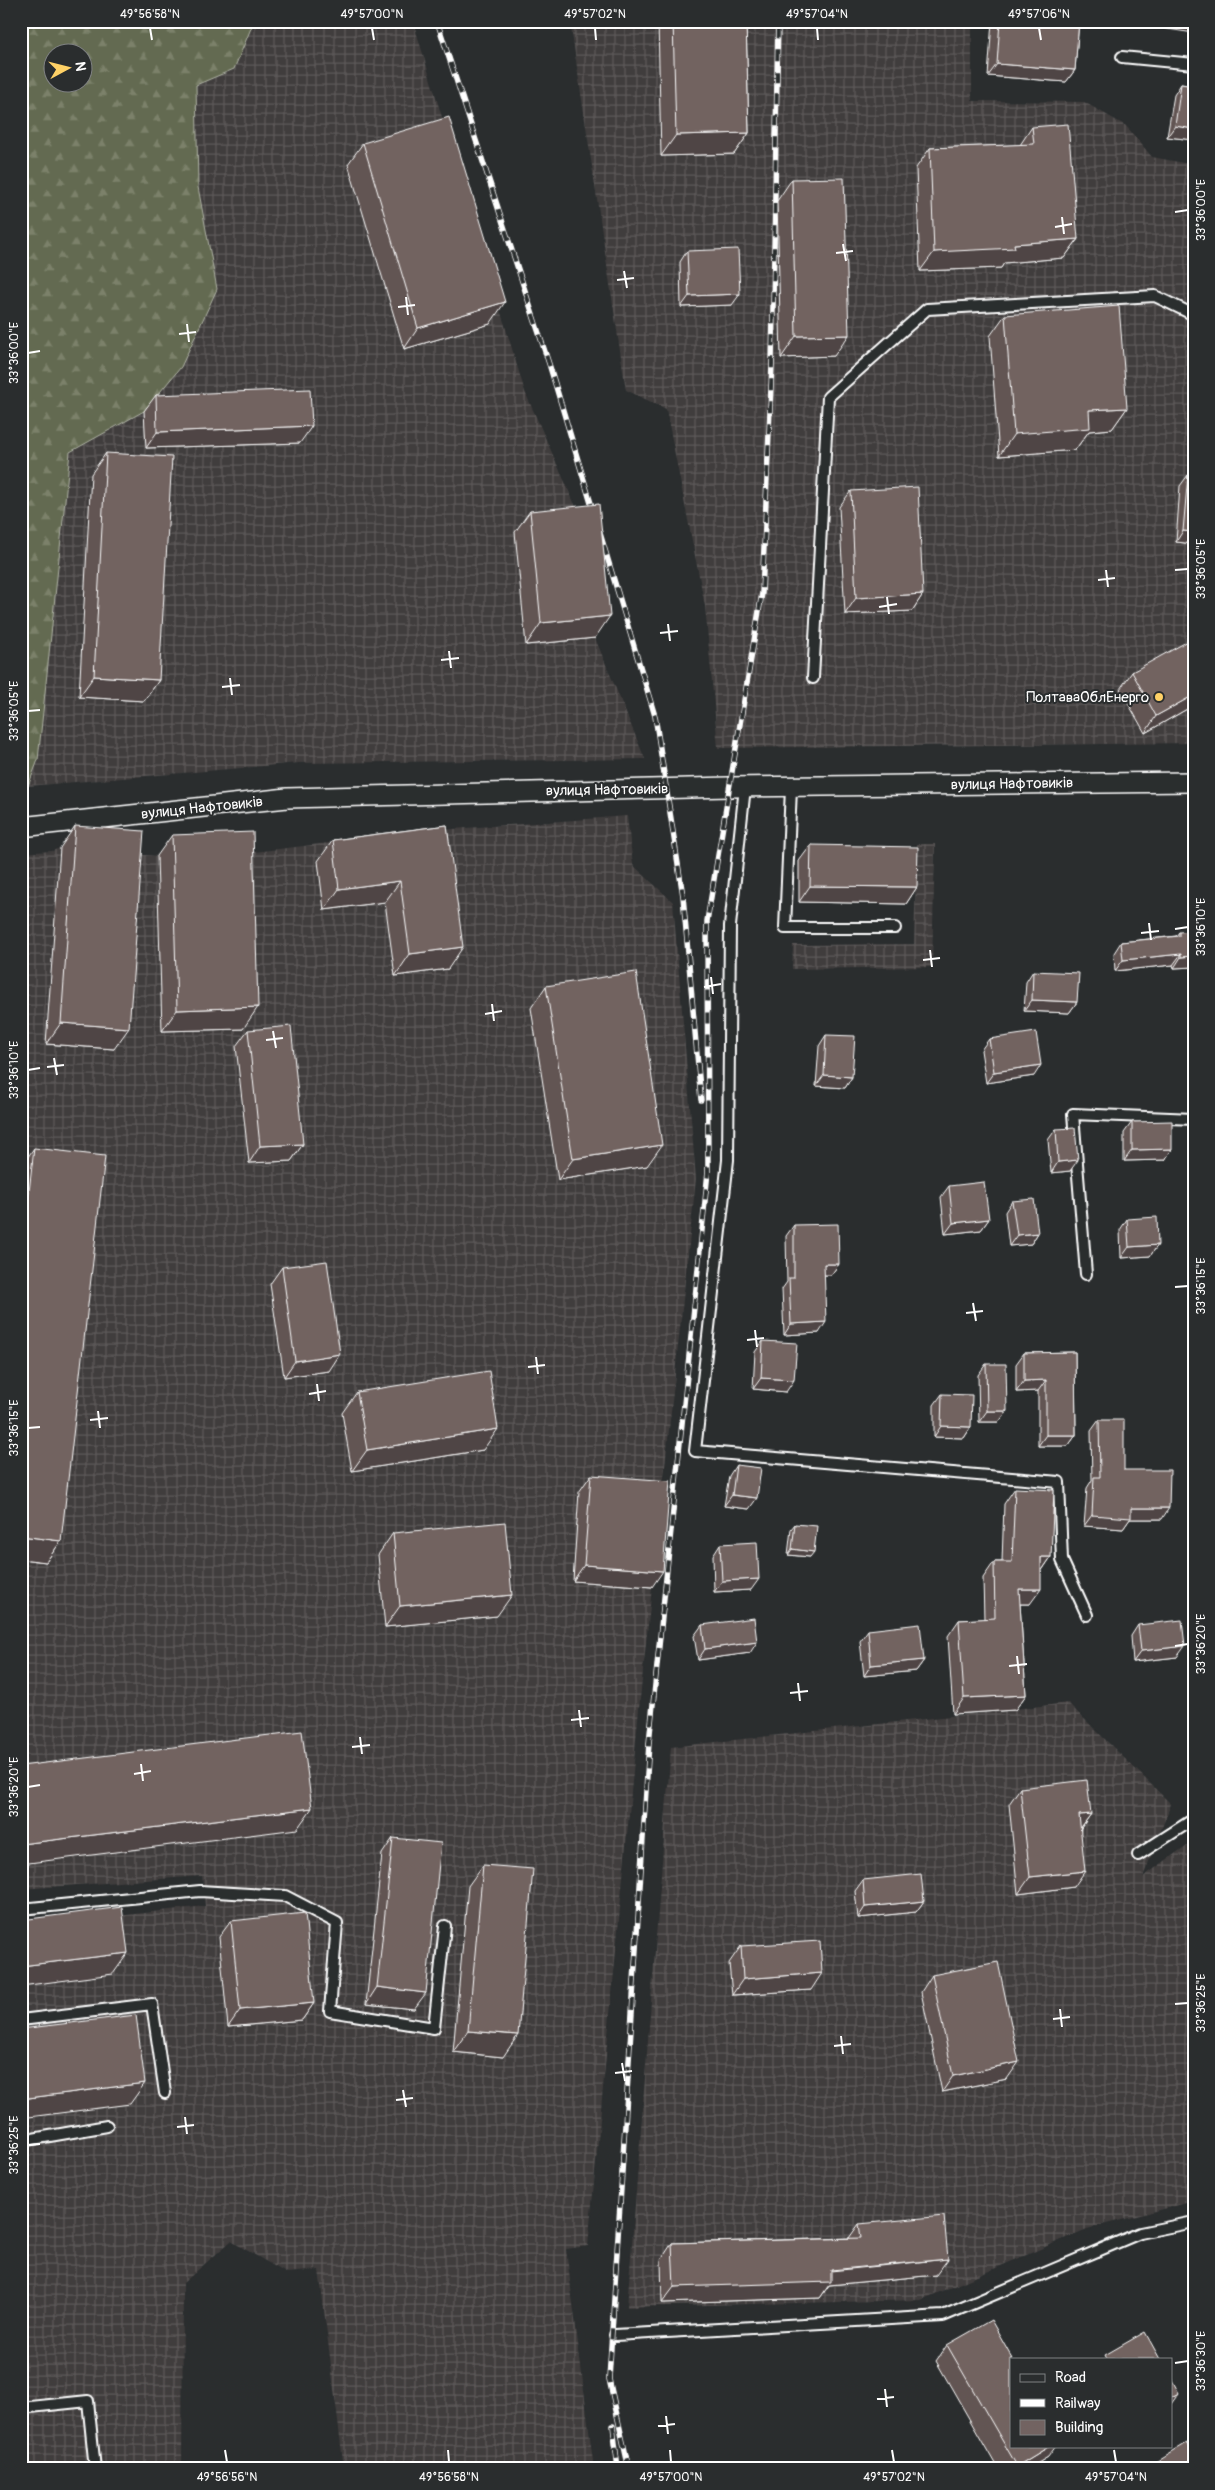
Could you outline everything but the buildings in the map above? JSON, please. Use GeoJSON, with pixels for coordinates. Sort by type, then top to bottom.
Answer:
{"type":"FeatureCollection","features":[{"type":"Feature","properties":{"kind":"street","name":"вулиця Нафтовиків"},"geometry":{"type":"LineString","coordinates":[[21,828],[287,798],[745,787],[790,788],[1194,782]]}},
{"type":"Feature","properties":{"kind":"lane"},"geometry":{"type":"LineString","coordinates":[[1122,56],[1194,64]]}},
{"type":"Feature","properties":{"kind":"lane"},"geometry":{"type":"LineString","coordinates":[[813,678],[828,397],[927,309],[1155,296],[1194,315]]}},
{"type":"Feature","properties":{"kind":"lane"},"geometry":{"type":"LineString","coordinates":[[745,787],[730,926],[728,1160],[695,1450],[1059,1482],[1062,1560],[1087,1615]]}},
{"type":"Feature","properties":{"kind":"lane"},"geometry":{"type":"LineString","coordinates":[[790,788],[785,928],[895,928]]}},
{"type":"Feature","properties":{"kind":"lane"},"geometry":{"type":"LineString","coordinates":[[1086,1274],[1073,1114],[1194,1119]]}},
{"type":"Feature","properties":{"kind":"lane"},"geometry":{"type":"LineString","coordinates":[[1138,1854],[1194,1819]]}},
{"type":"Feature","properties":{"kind":"lane"},"geometry":{"type":"LineString","coordinates":[[21,1909],[200,1891],[285,1896],[337,1923],[330,2011],[434,2028],[445,1926]]}},
{"type":"Feature","properties":{"kind":"lane"},"geometry":{"type":"LineString","coordinates":[[21,2020],[152,2004],[165,2093]]}},
{"type":"Feature","properties":{"kind":"lane"},"geometry":{"type":"LineString","coordinates":[[21,2141],[107,2126]]}},
{"type":"Feature","properties":{"kind":"lane"},"geometry":{"type":"LineString","coordinates":[[615,2335],[943,2316],[1140,2233],[1194,2222]]}},
{"type":"Feature","properties":{"kind":"lane"},"geometry":{"type":"LineString","coordinates":[[21,2408],[88,2401],[95,2469]]}},
{"type":"Feature","properties":{"kind":"shaded area"},"geometry":{"type":"Polygon","coordinates":[[[254,21],[413,21],[525,392],[584,525],[595,638],[645,759],[299,763],[28,786],[38,759],[70,452],[144,411],[217,289],[198,187],[196,85],[234,69],[254,21]]]}},
{"type":"Feature","properties":{"kind":"shaded area","name":"ПолтаваОблЕнерго"},"geometry":{"type":"Polygon","coordinates":[[[570,21],[972,21],[972,101],[1084,102],[1126,126],[1152,157],[1194,165],[1194,743],[718,748],[705,606],[666,409],[626,390],[570,21]]]}},
{"type":"Feature","properties":{"kind":"shaded area"},"geometry":{"type":"Polygon","coordinates":[[[627,816],[633,865],[673,902],[696,1179],[639,1708],[588,2246],[566,2249],[594,2469],[344,2469],[319,2270],[286,2273],[231,2241],[183,2283],[182,2469],[21,2469],[21,1927],[205,1906],[202,1876],[21,1889],[21,853],[52,851],[60,848],[157,856],[238,854],[427,831],[627,816]]]}},
{"type":"Feature","properties":{"kind":"shaded area"},"geometry":{"type":"Polygon","coordinates":[[[917,844],[935,844],[932,967],[792,969],[793,945],[914,944],[917,844]]]}},
{"type":"Feature","properties":{"kind":"shaded area"},"geometry":{"type":"Polygon","coordinates":[[[1068,1703],[1171,1804],[1143,1877],[1194,1840],[1194,2201],[1087,2229],[921,2300],[627,2307],[671,1747],[1068,1703]]]}},
{"type":"Feature","properties":{"kind":"green space"},"geometry":{"type":"Polygon","coordinates":[[[21,21],[254,21],[234,69],[196,85],[198,187],[217,289],[181,367],[144,411],[70,452],[38,760],[28,786],[21,789],[21,21]]]}},
{"type":"Feature","properties":{"kind":"railway"},"geometry":{"type":"LineString","coordinates":[[437,21],[550,367],[655,716],[683,896],[701,1100]]}},
{"type":"Feature","properties":{"kind":"railway"},"geometry":{"type":"LineString","coordinates":[[629,2469],[609,2379],[649,1743],[708,1172],[707,921],[762,593],[772,364],[778,21]]}},
{"type":"Feature","properties":{"kind":"railway"},"geometry":{"type":"LineString","coordinates":[[613,2426],[618,2469]]}},
{"type":"Feature","properties":{"kind":"place","name":"ПолтаваОблЕнерго"},"geometry":{"type":"Point","coordinates":[1159,697]}}]}
